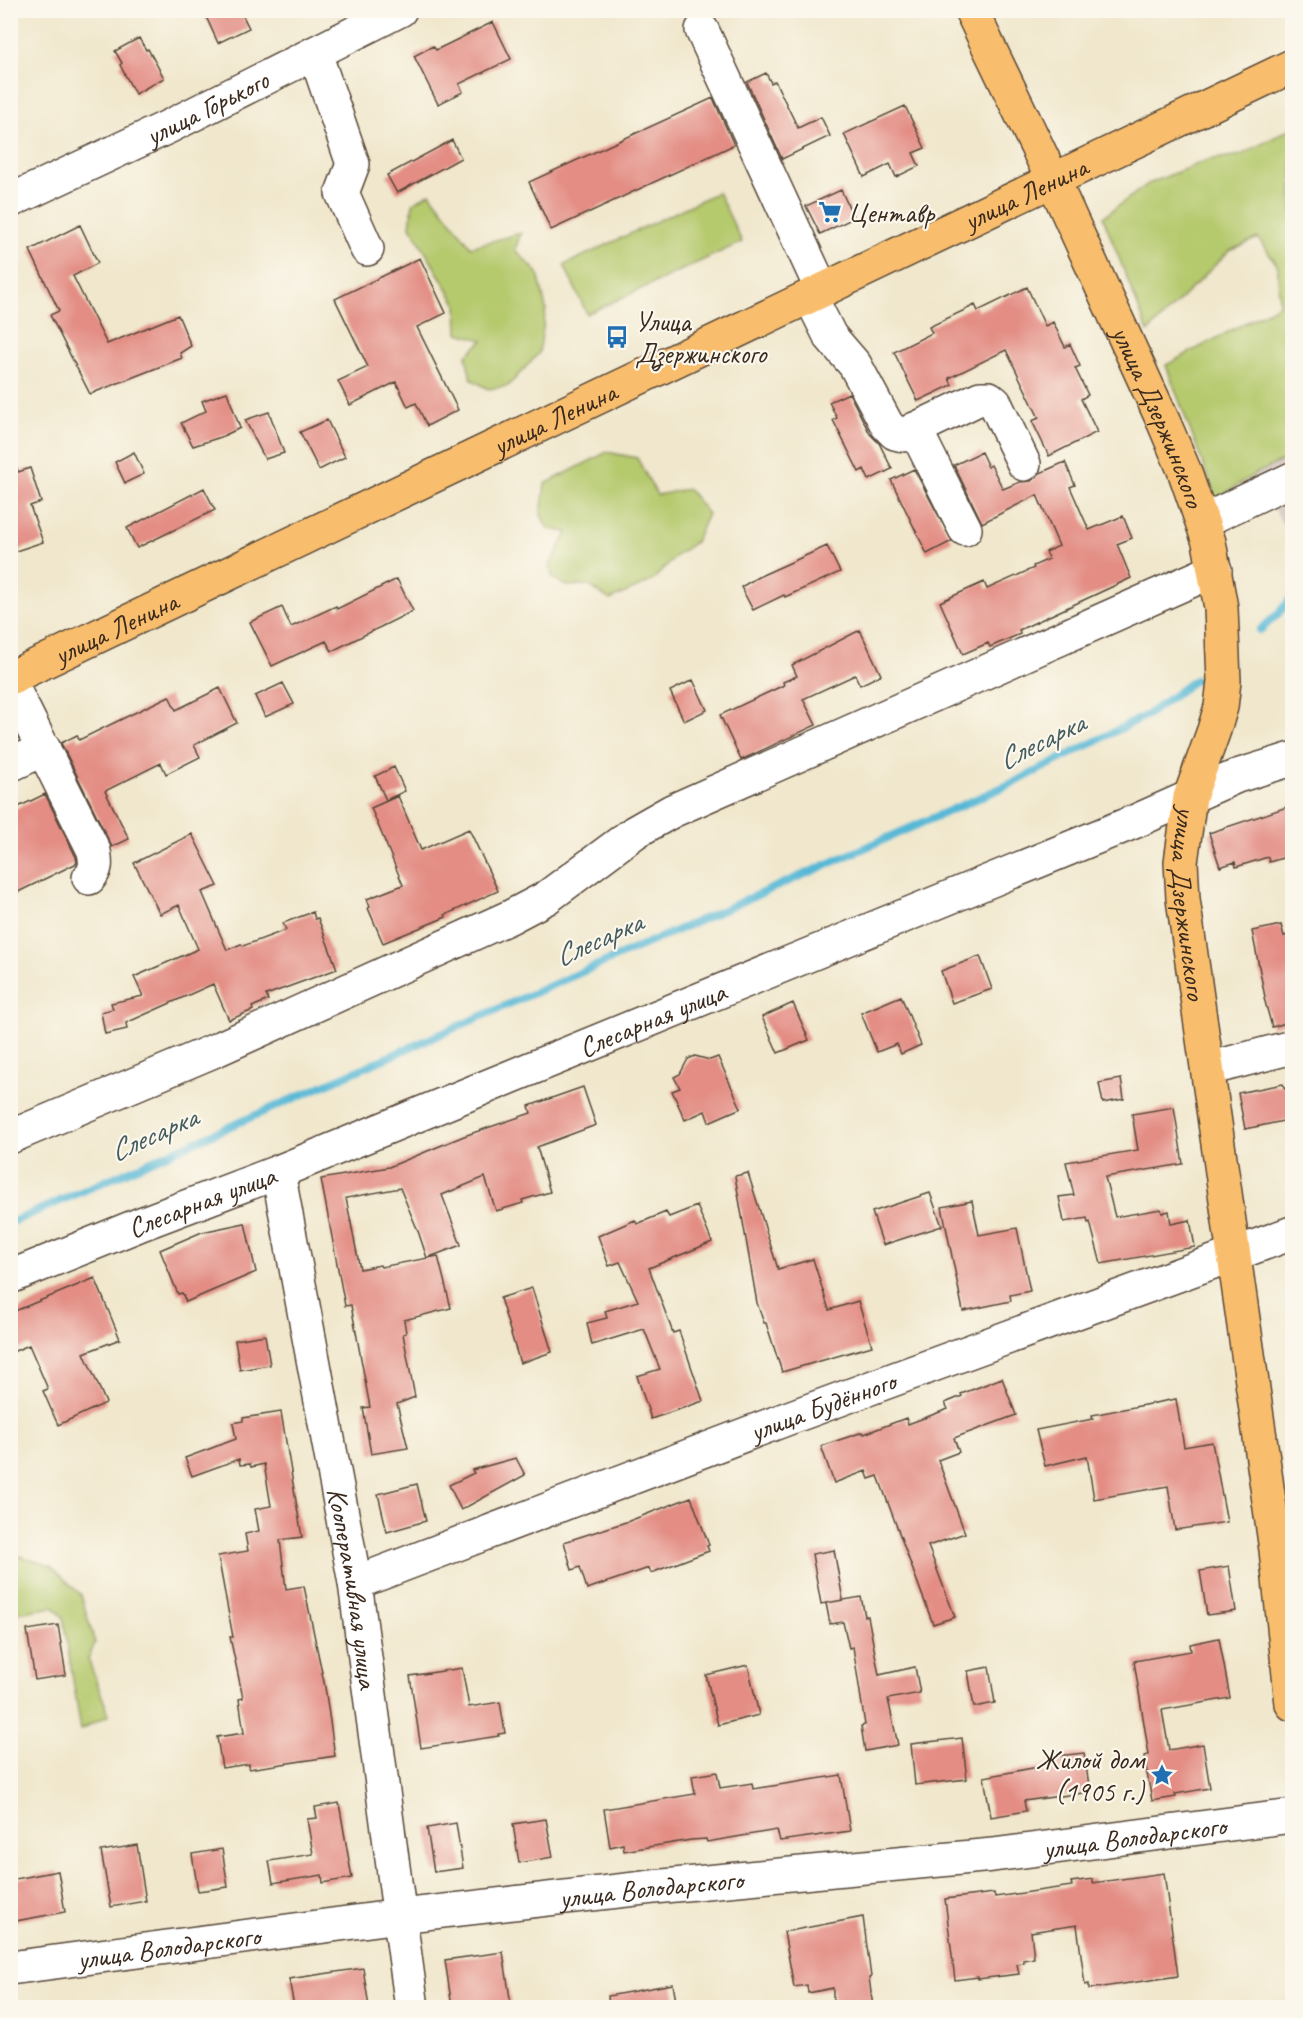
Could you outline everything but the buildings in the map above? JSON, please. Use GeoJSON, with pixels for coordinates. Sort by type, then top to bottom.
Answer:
{"type":"FeatureCollection","features":[{"type":"Feature","properties":{"kind":"main road","name":"улица Дзержинского"},"geometry":{"type":"LineString","coordinates":[[971,10],[1053,180],[1164,423],[1203,522],[1215,570],[1221,608],[1224,681],[1221,707],[1190,796],[1181,862],[1183,899],[1234,1254],[1284,1548],[1293,1704]]}},
{"type":"Feature","properties":{"kind":"main road","name":"улица Ленина"},"geometry":{"type":"LineString","coordinates":[[10,680],[1293,66]]}},
{"type":"Feature","properties":{"kind":"street","name":"улица Горького"},"geometry":{"type":"LineString","coordinates":[[10,201],[170,126],[400,10]]}},
{"type":"Feature","properties":{"kind":"street"},"geometry":{"type":"LineString","coordinates":[[702,30],[816,293],[830,336],[855,365],[887,425],[895,433],[903,435],[980,398],[989,398],[995,404],[1024,464]]}},
{"type":"Feature","properties":{"kind":"street"},"geometry":{"type":"LineString","coordinates":[[315,53],[353,164],[342,193],[367,249]]}},
{"type":"Feature","properties":{"kind":"street"},"geometry":{"type":"LineString","coordinates":[[915,429],[965,529]]}},
{"type":"Feature","properties":{"kind":"street"},"geometry":{"type":"LineString","coordinates":[[1203,522],[1293,479]]}},
{"type":"Feature","properties":{"kind":"street"},"geometry":{"type":"LineString","coordinates":[[10,1137],[218,1048],[490,927],[546,898],[635,832],[672,811],[1215,570]]}},
{"type":"Feature","properties":{"kind":"street"},"geometry":{"type":"LineString","coordinates":[[10,680],[94,851],[95,871],[89,878]]}},
{"type":"Feature","properties":{"kind":"street"},"geometry":{"type":"LineString","coordinates":[[10,765],[44,749]]}},
{"type":"Feature","properties":{"kind":"street","name":"Слесарная улица"},"geometry":{"type":"LineString","coordinates":[[10,1277],[278,1172],[1136,821],[1237,776],[1293,759]]}},
{"type":"Feature","properties":{"kind":"street"},"geometry":{"type":"LineString","coordinates":[[1208,1068],[1293,1047]]}},
{"type":"Feature","properties":{"kind":"street","name":"Кооперативная улица"},"geometry":{"type":"LineString","coordinates":[[278,1172],[355,1583],[412,2007]]}},
{"type":"Feature","properties":{"kind":"street","name":"улица Будённого"},"geometry":{"type":"LineString","coordinates":[[355,1583],[786,1419],[1293,1233]]}},
{"type":"Feature","properties":{"kind":"street","name":"улица Володарского"},"geometry":{"type":"LineString","coordinates":[[10,1968],[400,1916],[653,1887],[993,1855],[1293,1816]]}},
{"type":"Feature","properties":{"kind":"shaded area"},"geometry":{"type":"Polygon","coordinates":[[[1292,456],[1292,542],[1255,474],[1292,456]]]}},
{"type":"Feature","properties":{"kind":"green space"},"geometry":{"type":"Polygon","coordinates":[[[1292,128],[1292,456],[1255,474],[1216,499],[1166,365],[1279,305],[1278,266],[1258,238],[1229,251],[1148,332],[1103,217],[1148,184],[1207,160],[1241,155],[1292,128]]]}},
{"type":"Feature","properties":{"kind":"green space"},"geometry":{"type":"Polygon","coordinates":[[[718,192],[742,242],[587,314],[564,265],[718,192]]]}},
{"type":"Feature","properties":{"kind":"green space"},"geometry":{"type":"Polygon","coordinates":[[[430,193],[471,247],[521,233],[515,250],[538,273],[546,309],[539,353],[508,386],[488,389],[471,379],[466,356],[483,340],[458,333],[457,305],[410,226],[413,203],[430,193]]]}},
{"type":"Feature","properties":{"kind":"green space"},"geometry":{"type":"Polygon","coordinates":[[[607,452],[637,458],[657,495],[688,489],[708,514],[695,542],[677,555],[652,581],[610,600],[588,585],[566,586],[553,578],[549,567],[568,532],[548,529],[541,515],[545,484],[607,452]]]}},
{"type":"Feature","properties":{"kind":"green space"},"geometry":{"type":"Polygon","coordinates":[[[11,1553],[51,1566],[81,1595],[95,1643],[88,1659],[109,1715],[81,1730],[63,1617],[53,1607],[11,1614],[11,1553]]]}},
{"type":"Feature","properties":{"kind":"waterway","name":"Слесарка"},"geometry":{"type":"LineString","coordinates":[[1260,630],[1292,597]]}},
{"type":"Feature","properties":{"kind":"waterway","name":"Слесарка"},"geometry":{"type":"LineString","coordinates":[[10,1223],[1015,782],[1147,715],[1195,680]]}},
{"type":"Feature","properties":{"kind":"place","name":"Центавр"},"geometry":{"type":"Point","coordinates":[830,212]}},
{"type":"Feature","properties":{"kind":"place","name":"Улица Дзержинского"},"geometry":{"type":"Point","coordinates":[617,337]}},
{"type":"Feature","properties":{"kind":"place","name":"Жилой дом (1905 г.)"},"geometry":{"type":"Point","coordinates":[1162,1775]}}]}
